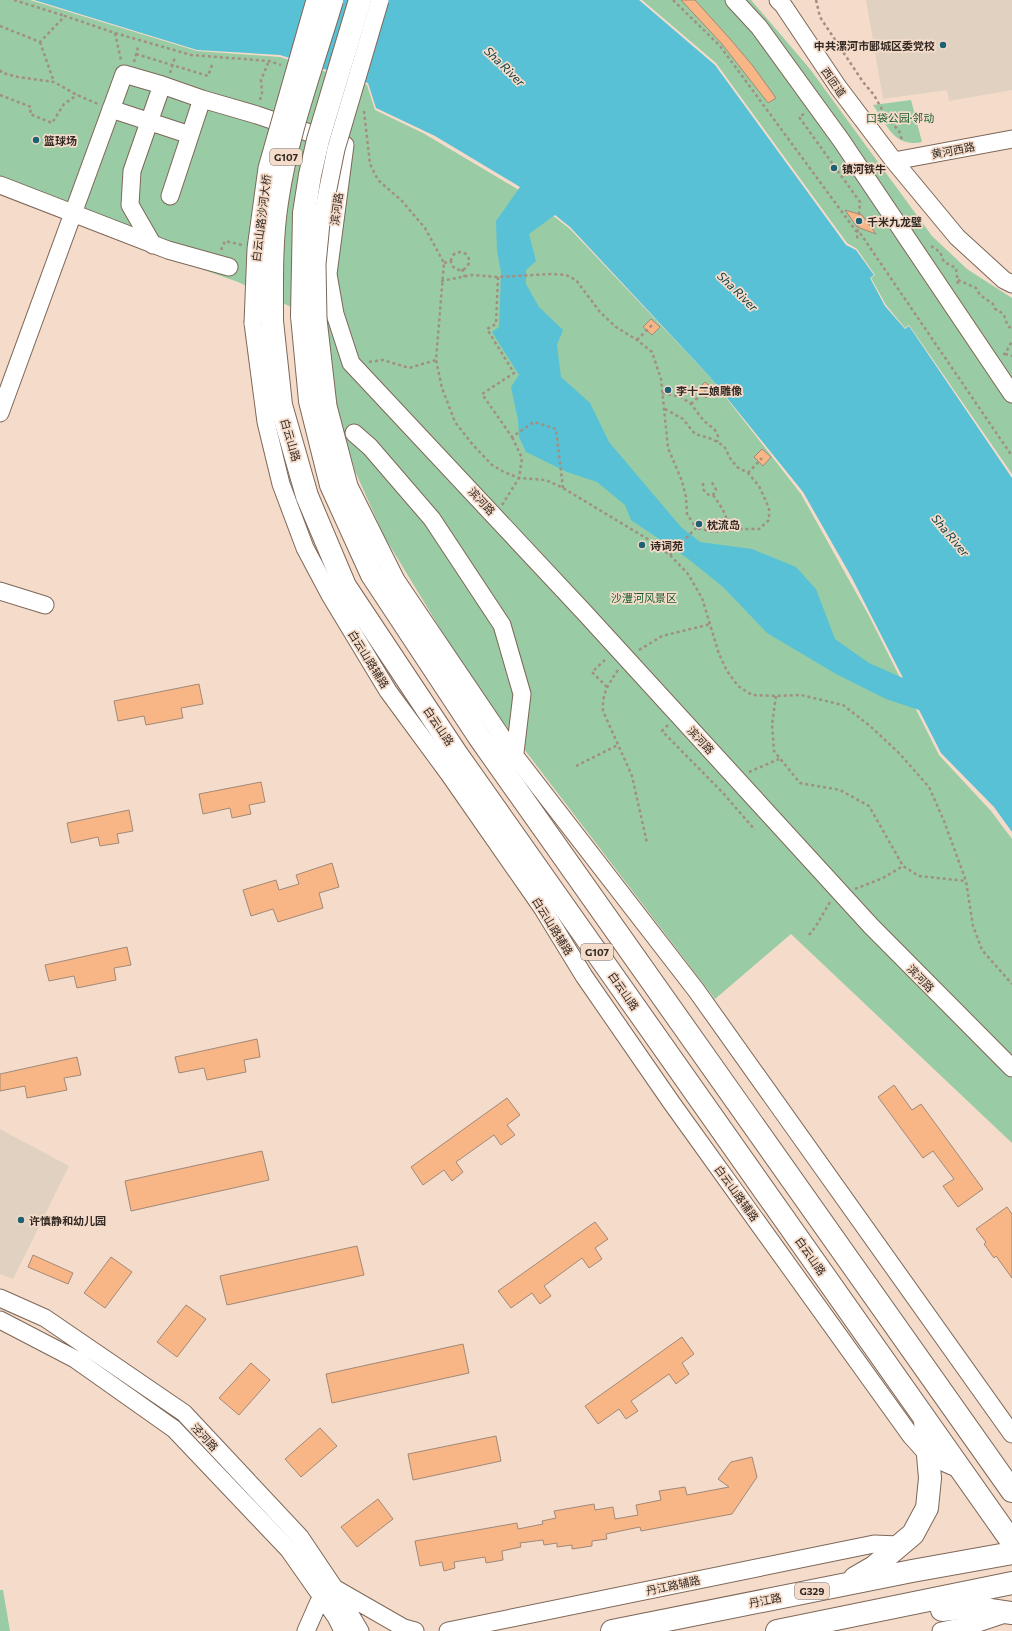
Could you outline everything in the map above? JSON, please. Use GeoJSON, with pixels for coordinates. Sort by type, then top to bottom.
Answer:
{"type":"FeatureCollection","features":[{"type":"Feature","properties":{"kind":"highway","name":"白云山路沙河大桥"},"geometry":{"type":"LineString","coordinates":[[262,322],[272,259],[278,196],[288,146],[332,0]]}},
{"type":"Feature","properties":{"kind":"highway","name":"G107"},"geometry":{"type":"LineString","coordinates":[[360,0],[318,140],[310,175],[304,213],[310,317],[310,401],[331,485],[372,575],[479,737],[1012,1491]]}},
{"type":"Feature","properties":{"kind":"highway","name":"白云山路"},"geometry":{"type":"LineString","coordinates":[[262,322],[281,404],[307,496],[345,586],[456,753],[1012,1542]]}},
{"type":"Feature","properties":{"kind":"highway"},"geometry":{"type":"LineString","coordinates":[[843,1584],[874,1567],[913,1534],[927,1508],[930,1478],[924,1418]]}},
{"type":"Feature","properties":{"kind":"highway","name":"丹江路"},"geometry":{"type":"LineString","coordinates":[[612,1631],[843,1584],[1012,1553]]}},
{"type":"Feature","properties":{"kind":"highway"},"geometry":{"type":"LineString","coordinates":[[777,1631],[1012,1583]]}},
{"type":"Feature","properties":{"kind":"highway"},"geometry":{"type":"LineString","coordinates":[[844,1617],[970,1607],[1010,1613]]}},
{"type":"Feature","properties":{"kind":"street","name":"白云山路沙河大桥"},"geometry":{"type":"LineString","coordinates":[[262,322],[256,249],[267,168],[315,0]]}},
{"type":"Feature","properties":{"kind":"street"},"geometry":{"type":"LineString","coordinates":[[380,0],[336,149],[321,222],[310,317],[328,406],[349,486],[396,580],[515,756],[696,990],[1012,1434]]}},
{"type":"Feature","properties":{"kind":"street"},"geometry":{"type":"LineString","coordinates":[[734,0],[759,27],[841,140],[1012,394]]}},
{"type":"Feature","properties":{"kind":"street","name":"西匝道"},"geometry":{"type":"LineString","coordinates":[[778,0],[783,5],[838,87],[894,161],[957,237],[1004,280],[1012,284]]}},
{"type":"Feature","properties":{"kind":"street"},"geometry":{"type":"LineString","coordinates":[[0,413],[124,74]]}},
{"type":"Feature","properties":{"kind":"street","name":"滨河路"},"geometry":{"type":"LineString","coordinates":[[124,74],[202,99],[257,114],[345,144],[328,274],[335,314],[351,363],[495,515],[870,926],[1012,1068]]}},
{"type":"Feature","properties":{"kind":"street"},"geometry":{"type":"LineString","coordinates":[[153,245],[130,205],[132,171],[162,85]]}},
{"type":"Feature","properties":{"kind":"street"},"geometry":{"type":"LineString","coordinates":[[170,196],[202,99]]}},
{"type":"Feature","properties":{"kind":"street"},"geometry":{"type":"LineString","coordinates":[[111,109],[190,135]]}},
{"type":"Feature","properties":{"kind":"street","name":"黄河西路"},"geometry":{"type":"LineString","coordinates":[[894,161],[1012,139]]}},
{"type":"Feature","properties":{"kind":"street"},"geometry":{"type":"LineString","coordinates":[[0,185],[153,245],[222,265]]}},
{"type":"Feature","properties":{"kind":"street","name":"白云山路辅路"},"geometry":{"type":"LineString","coordinates":[[262,322],[266,422],[281,484],[305,548],[330,595],[388,691],[449,774],[538,903],[584,976],[670,1102],[911,1436],[929,1456],[961,1470]]}},
{"type":"Feature","properties":{"kind":"street"},"geometry":{"type":"LineString","coordinates":[[354,432],[370,447],[432,519],[502,625],[522,694],[512,783]]}},
{"type":"Feature","properties":{"kind":"street"},"geometry":{"type":"LineString","coordinates":[[0,591],[46,605]]}},
{"type":"Feature","properties":{"kind":"street","name":"泾河路"},"geometry":{"type":"LineString","coordinates":[[0,1298],[45,1318],[184,1414],[300,1537],[328,1593],[336,1617],[343,1631]]}},
{"type":"Feature","properties":{"kind":"street","name":"泾河路"},"geometry":{"type":"LineString","coordinates":[[0,1320],[75,1359],[174,1429],[289,1550],[360,1631]]}},
{"type":"Feature","properties":{"kind":"street","name":"丹江路辅路"},"geometry":{"type":"LineString","coordinates":[[448,1631],[874,1544],[899,1545]]}},
{"type":"Feature","properties":{"kind":"street"},"geometry":{"type":"LineString","coordinates":[[306,1631],[328,1593],[404,1628],[415,1631]]}},
{"type":"Feature","properties":{"kind":"street"},"geometry":{"type":"LineString","coordinates":[[941,1631],[975,1624],[1010,1613]]}},
{"type":"Feature","properties":{"kind":"path"},"geometry":{"type":"LineString","coordinates":[[14,0],[115,33],[191,55],[269,61],[284,66]]}},
{"type":"Feature","properties":{"kind":"path"},"geometry":{"type":"LineString","coordinates":[[673,0],[720,46],[860,233],[1012,456]]}},
{"type":"Feature","properties":{"kind":"path"},"geometry":{"type":"LineString","coordinates":[[816,0],[820,17],[863,82],[874,95],[885,115],[899,131],[902,140]]}},
{"type":"Feature","properties":{"kind":"path"},"geometry":{"type":"LineString","coordinates":[[40,42],[65,16]]}},
{"type":"Feature","properties":{"kind":"path"},"geometry":{"type":"LineString","coordinates":[[0,26],[40,42],[54,82]]}},
{"type":"Feature","properties":{"kind":"path"},"geometry":{"type":"LineString","coordinates":[[115,33],[124,74]]}},
{"type":"Feature","properties":{"kind":"path"},"geometry":{"type":"LineString","coordinates":[[136,54],[208,76],[212,66]]}},
{"type":"Feature","properties":{"kind":"path"},"geometry":{"type":"LineString","coordinates":[[257,114],[262,93],[261,80],[269,61]]}},
{"type":"Feature","properties":{"kind":"path"},"geometry":{"type":"LineString","coordinates":[[0,78],[1,71],[18,77],[54,82],[77,95],[111,109]]}},
{"type":"Feature","properties":{"kind":"path"},"geometry":{"type":"LineString","coordinates":[[0,95],[31,107],[30,114],[52,123],[64,104],[77,95]]}},
{"type":"Feature","properties":{"kind":"path"},"geometry":{"type":"LineString","coordinates":[[364,104],[370,164],[378,180],[402,201],[426,228],[444,263],[441,281],[436,360],[442,388],[455,422],[473,445],[492,465],[519,478],[546,480],[563,488],[646,538],[670,555],[688,574],[702,598],[724,665],[738,686],[752,694],[776,696],[801,695],[843,705],[870,726],[898,752],[929,787],[944,821],[966,881],[973,926],[982,950],[1012,984]]}},
{"type":"Feature","properties":{"kind":"path"},"geometry":{"type":"LineString","coordinates":[[799,117],[860,202],[857,239]]}},
{"type":"Feature","properties":{"kind":"path"},"geometry":{"type":"LineString","coordinates":[[222,265],[224,241],[256,249]]}},
{"type":"Feature","properties":{"kind":"path"},"geometry":{"type":"LineString","coordinates":[[444,263],[451,261],[456,253],[465,254],[469,261],[467,266],[462,269],[454,268],[451,261]]}},
{"type":"Feature","properties":{"kind":"path"},"geometry":{"type":"LineString","coordinates":[[462,269],[466,277]]}},
{"type":"Feature","properties":{"kind":"path"},"geometry":{"type":"LineString","coordinates":[[441,281],[472,275],[498,277],[552,274],[566,275],[576,280],[600,312],[616,327],[637,340],[652,352],[661,379],[662,393],[668,448],[682,481],[686,497],[687,514],[696,528],[714,532],[741,528],[759,529],[769,520],[769,508],[759,486],[748,473],[737,467],[730,458],[724,446],[712,439],[695,434],[683,418],[664,409]]}},
{"type":"Feature","properties":{"kind":"path"},"geometry":{"type":"LineString","coordinates":[[495,515],[519,478],[522,458],[512,437],[482,394],[514,372],[487,329],[496,324],[498,277]]}},
{"type":"Feature","properties":{"kind":"path"},"geometry":{"type":"LineString","coordinates":[[958,280],[976,288],[980,295],[993,304],[995,309],[1005,316],[1007,325],[1012,329]]}},
{"type":"Feature","properties":{"kind":"path"},"geometry":{"type":"LineString","coordinates":[[637,340],[653,324]]}},
{"type":"Feature","properties":{"kind":"path"},"geometry":{"type":"LineString","coordinates":[[1005,354],[1012,356]]}},
{"type":"Feature","properties":{"kind":"path"},"geometry":{"type":"LineString","coordinates":[[351,363],[383,360],[409,368],[436,360]]}},
{"type":"Feature","properties":{"kind":"path"},"geometry":{"type":"LineString","coordinates":[[691,404],[706,390]]}},
{"type":"Feature","properties":{"kind":"path"},"geometry":{"type":"LineString","coordinates":[[662,393],[681,396],[691,404],[704,421],[715,430],[718,436],[717,442]]}},
{"type":"Feature","properties":{"kind":"path"},"geometry":{"type":"LineString","coordinates":[[512,437],[534,422],[556,429],[563,488]]}},
{"type":"Feature","properties":{"kind":"path"},"geometry":{"type":"LineString","coordinates":[[748,473],[762,458]]}},
{"type":"Feature","properties":{"kind":"path"},"geometry":{"type":"LineString","coordinates":[[711,482],[714,484],[716,490],[713,495]]}},
{"type":"Feature","properties":{"kind":"path"},"geometry":{"type":"LineString","coordinates":[[703,483],[703,489],[707,494],[713,495],[722,506],[728,519],[727,530]]}},
{"type":"Feature","properties":{"kind":"path"},"geometry":{"type":"LineString","coordinates":[[670,555],[696,528]]}},
{"type":"Feature","properties":{"kind":"path"},"geometry":{"type":"LineString","coordinates":[[607,687],[592,672],[622,653],[662,636],[711,624]]}},
{"type":"Feature","properties":{"kind":"path"},"geometry":{"type":"LineString","coordinates":[[622,653],[602,700],[603,711],[632,776],[647,844]]}},
{"type":"Feature","properties":{"kind":"path"},"geometry":{"type":"LineString","coordinates":[[776,696],[772,724],[774,751],[800,783],[840,790],[869,806],[903,866],[919,876],[966,881]]}},
{"type":"Feature","properties":{"kind":"path"},"geometry":{"type":"LineString","coordinates":[[679,716],[662,731],[723,794],[755,830]]}},
{"type":"Feature","properties":{"kind":"path"},"geometry":{"type":"LineString","coordinates":[[576,766],[618,745]]}},
{"type":"Feature","properties":{"kind":"shaded area","name":"中共漯河市郾城区委党校"},"geometry":{"type":"Polygon","coordinates":[[[866,0],[1012,0],[1012,90],[949,101],[947,90],[883,99],[866,0]]]}},
{"type":"Feature","properties":{"kind":"shaded area","name":"许慎静和幼儿园"},"geometry":{"type":"Polygon","coordinates":[[[0,1129],[69,1166],[13,1279],[0,1274],[0,1129]]]}},
{"type":"Feature","properties":{"kind":"green space","name":"沙澧河风景区"},"geometry":{"type":"Polygon","coordinates":[[[0,0],[30,0],[197,51],[280,57],[367,85],[375,110],[423,133],[524,193],[570,229],[710,377],[801,494],[868,614],[939,755],[991,811],[1012,839],[1012,1143],[791,934],[715,999],[472,681],[384,536],[355,471],[336,403],[323,322],[238,282],[162,255],[0,192],[0,0]]]}},
{"type":"Feature","properties":{"kind":"green space"},"geometry":{"type":"Polygon","coordinates":[[[642,0],[751,0],[810,69],[932,236],[967,269],[1012,298],[1012,474],[909,325],[905,328],[886,305],[871,278],[875,275],[857,249],[847,243],[716,63],[642,0]]]}},
{"type":"Feature","properties":{"kind":"green space","name":"口袋公园·邻动"},"geometry":{"type":"Polygon","coordinates":[[[911,100],[922,142],[904,142],[898,138],[887,127],[873,105],[911,100]]]}},
{"type":"Feature","properties":{"kind":"green space"},"geometry":{"type":"Polygon","coordinates":[[[0,1590],[3,1590],[10,1631],[0,1631],[0,1590]]]}},
{"type":"Feature","properties":{"kind":"water","name":"Sha River"},"geometry":{"type":"Polygon","coordinates":[[[34,0],[639,0],[715,65],[846,245],[856,250],[874,275],[870,278],[885,306],[905,329],[909,326],[1012,478],[1012,832],[994,807],[941,753],[919,710],[886,699],[836,674],[767,633],[723,587],[687,558],[631,520],[625,505],[597,482],[567,472],[526,452],[519,437],[518,420],[511,387],[519,375],[492,332],[499,327],[501,272],[497,251],[496,221],[520,187],[435,136],[376,108],[368,83],[280,55],[197,50],[34,0]],[[555,215],[529,234],[536,261],[526,270],[526,284],[539,307],[563,330],[557,345],[561,377],[590,403],[609,442],[681,527],[700,542],[752,549],[796,567],[816,589],[835,639],[869,663],[903,678],[852,578],[803,492],[710,377],[570,227],[555,215]]]}},
{"type":"Feature","properties":{"kind":"building"},"geometry":{"type":"Polygon","coordinates":[[[681,0],[695,0],[753,66],[776,98],[768,103],[722,44],[681,0]]]}},
{"type":"Feature","properties":{"kind":"building"},"geometry":{"type":"Polygon","coordinates":[[[845,210],[862,215],[876,234],[857,227],[845,210]]]}},
{"type":"Feature","properties":{"kind":"building"},"geometry":{"type":"Polygon","coordinates":[[[651,319],[660,327],[652,335],[643,327],[651,319]]]}},
{"type":"Feature","properties":{"kind":"building"},"geometry":{"type":"Polygon","coordinates":[[[705,382],[714,390],[706,398],[697,390],[705,382]]]}},
{"type":"Feature","properties":{"kind":"building"},"geometry":{"type":"Polygon","coordinates":[[[762,449],[771,457],[763,466],[754,457],[762,449]]]}},
{"type":"Feature","properties":{"kind":"building"},"geometry":{"type":"Polygon","coordinates":[[[199,684],[203,704],[181,708],[183,718],[146,725],[144,716],[118,721],[114,701],[199,684]]]}},
{"type":"Feature","properties":{"kind":"building"},"geometry":{"type":"Polygon","coordinates":[[[261,782],[265,802],[249,805],[251,814],[232,818],[230,808],[203,814],[199,794],[261,782]]]}},
{"type":"Feature","properties":{"kind":"building"},"geometry":{"type":"Polygon","coordinates":[[[129,810],[133,831],[117,834],[119,843],[100,846],[98,837],[71,843],[67,823],[129,810]]]}},
{"type":"Feature","properties":{"kind":"building"},"geometry":{"type":"Polygon","coordinates":[[[332,863],[339,887],[319,893],[323,908],[278,922],[273,909],[251,916],[243,890],[276,880],[279,890],[299,884],[296,875],[332,863]]]}},
{"type":"Feature","properties":{"kind":"building"},"geometry":{"type":"Polygon","coordinates":[[[127,947],[131,965],[114,968],[116,980],[77,988],[74,976],[49,981],[45,965],[127,947]]]}},
{"type":"Feature","properties":{"kind":"building"},"geometry":{"type":"Polygon","coordinates":[[[257,1039],[260,1057],[244,1060],[246,1072],[207,1080],[204,1068],[179,1073],[175,1057],[257,1039]]]}},
{"type":"Feature","properties":{"kind":"building"},"geometry":{"type":"Polygon","coordinates":[[[77,1057],[81,1075],[64,1078],[67,1090],[27,1098],[25,1086],[0,1091],[0,1074],[77,1057]]]}},
{"type":"Feature","properties":{"kind":"building"},"geometry":{"type":"Polygon","coordinates":[[[894,1085],[912,1110],[921,1104],[983,1189],[958,1207],[943,1186],[954,1179],[933,1151],[923,1158],[878,1097],[894,1085]]]}},
{"type":"Feature","properties":{"kind":"building"},"geometry":{"type":"Polygon","coordinates":[[[507,1098],[520,1115],[507,1125],[515,1135],[501,1145],[494,1135],[456,1162],[463,1172],[452,1181],[444,1170],[423,1185],[411,1167],[507,1098]]]}},
{"type":"Feature","properties":{"kind":"building"},"geometry":{"type":"Polygon","coordinates":[[[262,1151],[269,1180],[131,1211],[125,1181],[262,1151]]]}},
{"type":"Feature","properties":{"kind":"building"},"geometry":{"type":"Polygon","coordinates":[[[1007,1207],[1012,1214],[1012,1278],[996,1256],[994,1258],[984,1244],[986,1242],[976,1229],[1007,1207]]]}},
{"type":"Feature","properties":{"kind":"building"},"geometry":{"type":"Polygon","coordinates":[[[595,1222],[608,1239],[595,1248],[602,1259],[589,1268],[582,1258],[544,1286],[551,1296],[540,1304],[532,1293],[511,1308],[498,1291],[595,1222]]]}},
{"type":"Feature","properties":{"kind":"building"},"geometry":{"type":"Polygon","coordinates":[[[357,1246],[364,1275],[227,1305],[220,1276],[357,1246]]]}},
{"type":"Feature","properties":{"kind":"building"},"geometry":{"type":"Polygon","coordinates":[[[33,1255],[73,1273],[68,1284],[28,1267],[33,1255]]]}},
{"type":"Feature","properties":{"kind":"building"},"geometry":{"type":"Polygon","coordinates":[[[111,1257],[132,1272],[105,1308],[84,1293],[111,1257]]]}},
{"type":"Feature","properties":{"kind":"building"},"geometry":{"type":"Polygon","coordinates":[[[186,1305],[206,1319],[177,1357],[157,1342],[186,1305]]]}},
{"type":"Feature","properties":{"kind":"building"},"geometry":{"type":"Polygon","coordinates":[[[682,1337],[694,1354],[682,1363],[689,1374],[676,1384],[669,1374],[631,1401],[638,1411],[626,1419],[619,1409],[598,1424],[585,1406],[682,1337]]]}},
{"type":"Feature","properties":{"kind":"building"},"geometry":{"type":"Polygon","coordinates":[[[463,1344],[469,1373],[332,1403],[326,1374],[463,1344]]]}},
{"type":"Feature","properties":{"kind":"building"},"geometry":{"type":"Polygon","coordinates":[[[251,1363],[270,1380],[239,1415],[219,1398],[251,1363]]]}},
{"type":"Feature","properties":{"kind":"building"},"geometry":{"type":"Polygon","coordinates":[[[320,1428],[337,1446],[301,1477],[285,1459],[320,1428]]]}},
{"type":"Feature","properties":{"kind":"building"},"geometry":{"type":"Polygon","coordinates":[[[496,1436],[501,1461],[413,1480],[408,1454],[496,1436]]]}},
{"type":"Feature","properties":{"kind":"building"},"geometry":{"type":"Polygon","coordinates":[[[752,1457],[757,1477],[732,1514],[641,1531],[640,1527],[606,1534],[607,1539],[592,1541],[592,1546],[572,1549],[572,1545],[557,1547],[557,1543],[544,1545],[543,1540],[520,1543],[521,1547],[502,1551],[503,1560],[486,1563],[485,1557],[454,1562],[455,1568],[444,1571],[442,1562],[420,1566],[415,1541],[517,1523],[518,1529],[543,1524],[542,1521],[556,1518],[554,1511],[594,1504],[595,1510],[613,1507],[615,1519],[638,1515],[636,1505],[661,1500],[659,1491],[685,1487],[687,1495],[729,1487],[718,1479],[731,1462],[752,1457]]]}},
{"type":"Feature","properties":{"kind":"building"},"geometry":{"type":"Polygon","coordinates":[[[378,1499],[393,1519],[357,1547],[341,1527],[378,1499]]]}},
{"type":"Feature","properties":{"kind":"place","name":"中共漯河市郾城区委党校"},"geometry":{"type":"Point","coordinates":[943,45]}},
{"type":"Feature","properties":{"kind":"place","name":"篮球场"},"geometry":{"type":"Point","coordinates":[36,140]}},
{"type":"Feature","properties":{"kind":"place","name":"镇河铁牛"},"geometry":{"type":"Point","coordinates":[834,168]}},
{"type":"Feature","properties":{"kind":"place","name":"千米九龙壁"},"geometry":{"type":"Point","coordinates":[859,221]}},
{"type":"Feature","properties":{"kind":"place","name":"李十二娘雕像"},"geometry":{"type":"Point","coordinates":[668,390]}},
{"type":"Feature","properties":{"kind":"place","name":"枕流岛"},"geometry":{"type":"Point","coordinates":[699,524]}},
{"type":"Feature","properties":{"kind":"place","name":"诗词苑"},"geometry":{"type":"Point","coordinates":[642,545]}},
{"type":"Feature","properties":{"kind":"place","name":"许慎静和幼儿园"},"geometry":{"type":"Point","coordinates":[21,1220]}}]}
